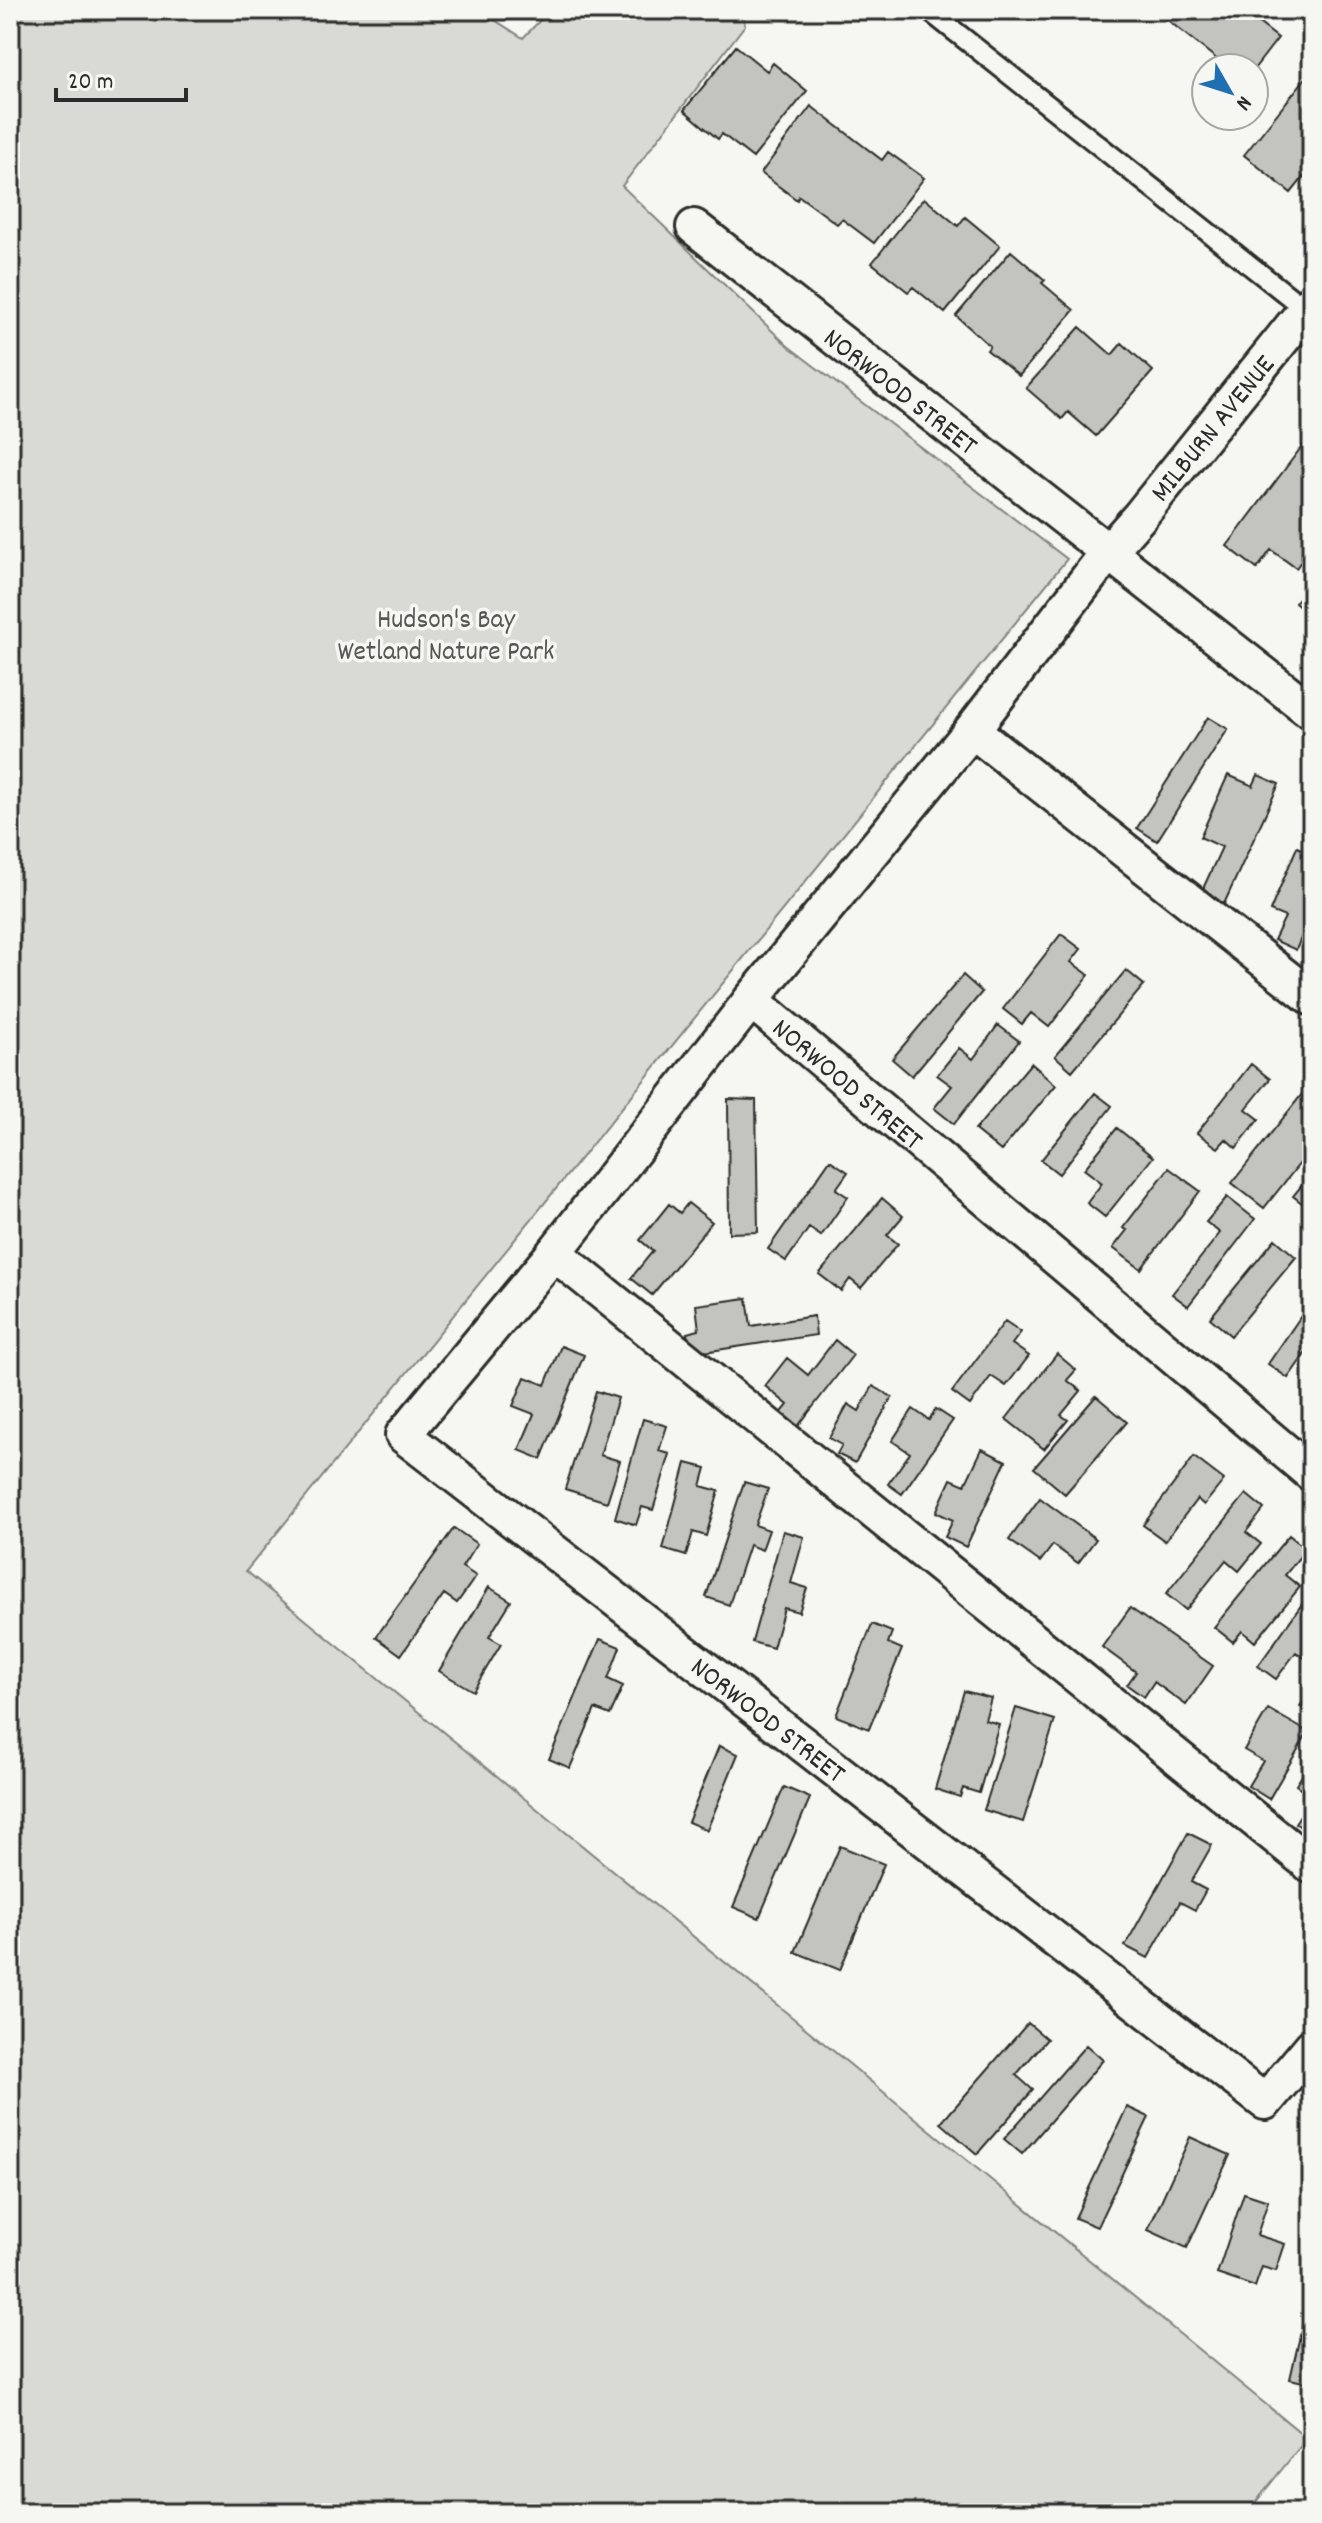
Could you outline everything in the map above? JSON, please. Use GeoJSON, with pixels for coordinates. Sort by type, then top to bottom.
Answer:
{"type":"FeatureCollection","features":[{"type":"Feature","properties":{"kind":"street","name":"NORWOOD STREET"},"geometry":{"type":"LineString","coordinates":[[694,227],[1312,712]]}},
{"type":"Feature","properties":{"kind":"street","name":"MILBURN AVENUE"},"geometry":{"type":"LineString","coordinates":[[1109,551],[1310,309]]}},
{"type":"Feature","properties":{"kind":"street","name":"NORWOOD STREET"},"geometry":{"type":"LineString","coordinates":[[1109,551],[972,730],[751,1000],[554,1253],[403,1435],[1265,2102],[1312,2046]]}},
{"type":"Feature","properties":{"kind":"street"},"geometry":{"type":"LineString","coordinates":[[972,730],[1312,998]]}},
{"type":"Feature","properties":{"kind":"street","name":"NORWOOD STREET"},"geometry":{"type":"LineString","coordinates":[[751,1000],[1312,1474]]}},
{"type":"Feature","properties":{"kind":"street"},"geometry":{"type":"LineString","coordinates":[[554,1253],[1312,1866]]}},
{"type":"Feature","properties":{"kind":"lane"},"geometry":{"type":"LineString","coordinates":[[928,10],[1310,309]]}},
{"type":"Feature","properties":{"kind":"green space","name":"Hudson's Bay Wetland Nature Park"},"geometry":{"type":"Polygon","coordinates":[[[10,10],[479,10],[523,38],[550,10],[742,10],[745,25],[622,186],[788,346],[1067,559],[246,1571],[1307,2438],[1247,2513],[10,2513],[10,10]]]}},
{"type":"Feature","properties":{"kind":"building"},"geometry":{"type":"Polygon","coordinates":[[[1155,10],[1242,10],[1278,38],[1267,52],[1208,52],[1155,10]]]}},
{"type":"Feature","properties":{"kind":"building"},"geometry":{"type":"Polygon","coordinates":[[[736,46],[767,71],[773,63],[807,91],[753,158],[722,134],[718,139],[684,110],[736,46]]]}},
{"type":"Feature","properties":{"kind":"building"},"geometry":{"type":"Polygon","coordinates":[[[1312,70],[1312,167],[1291,193],[1244,155],[1262,132],[1270,132],[1270,122],[1312,70]]]}},
{"type":"Feature","properties":{"kind":"building"},"geometry":{"type":"Polygon","coordinates":[[[811,106],[882,160],[888,152],[924,178],[874,243],[842,219],[837,224],[799,196],[797,200],[761,173],[811,106]]]}},
{"type":"Feature","properties":{"kind":"building"},"geometry":{"type":"Polygon","coordinates":[[[924,198],[958,226],[965,217],[1000,246],[945,313],[913,287],[908,292],[872,263],[924,198]]]}},
{"type":"Feature","properties":{"kind":"building"},"geometry":{"type":"Polygon","coordinates":[[[1011,251],[1074,310],[1019,376],[987,350],[990,346],[956,316],[1011,251]]]}},
{"type":"Feature","properties":{"kind":"building"},"geometry":{"type":"Polygon","coordinates":[[[1080,327],[1112,355],[1122,343],[1153,371],[1096,436],[1068,412],[1062,419],[1026,388],[1080,327]]]}},
{"type":"Feature","properties":{"kind":"building"},"geometry":{"type":"Polygon","coordinates":[[[1303,445],[1312,451],[1312,546],[1296,568],[1271,550],[1257,569],[1227,546],[1303,445]]]}},
{"type":"Feature","properties":{"kind":"building"},"geometry":{"type":"Polygon","coordinates":[[[1312,581],[1312,617],[1295,603],[1312,581]]]}},
{"type":"Feature","properties":{"kind":"building"},"geometry":{"type":"Polygon","coordinates":[[[1208,717],[1228,729],[1157,841],[1137,828],[1208,717]]]}},
{"type":"Feature","properties":{"kind":"building"},"geometry":{"type":"Polygon","coordinates":[[[1228,775],[1253,786],[1258,775],[1279,784],[1224,904],[1201,893],[1222,847],[1200,837],[1228,775]]]}},
{"type":"Feature","properties":{"kind":"building"},"geometry":{"type":"Polygon","coordinates":[[[1312,845],[1312,912],[1296,950],[1274,940],[1285,917],[1270,911],[1297,847],[1309,852],[1312,845]]]}},
{"type":"Feature","properties":{"kind":"building"},"geometry":{"type":"Polygon","coordinates":[[[1061,934],[1081,949],[1071,962],[1089,975],[1049,1027],[1031,1013],[1022,1024],[1003,1009],[1061,934]]]}},
{"type":"Feature","properties":{"kind":"building"},"geometry":{"type":"Polygon","coordinates":[[[1126,970],[1144,985],[1072,1071],[1055,1056],[1126,970]]]}},
{"type":"Feature","properties":{"kind":"building"},"geometry":{"type":"Polygon","coordinates":[[[963,975],[982,992],[912,1076],[892,1059],[963,975]]]}},
{"type":"Feature","properties":{"kind":"building"},"geometry":{"type":"Polygon","coordinates":[[[998,1025],[1019,1041],[954,1124],[934,1108],[952,1086],[937,1075],[959,1048],[973,1059],[998,1025]]]}},
{"type":"Feature","properties":{"kind":"building"},"geometry":{"type":"Polygon","coordinates":[[[1031,1063],[1056,1085],[1001,1151],[975,1130],[1031,1063]]]}},
{"type":"Feature","properties":{"kind":"building"},"geometry":{"type":"Polygon","coordinates":[[[1251,1064],[1270,1079],[1246,1109],[1259,1119],[1236,1148],[1226,1139],[1218,1148],[1197,1133],[1251,1064]]]}},
{"type":"Feature","properties":{"kind":"building"},"geometry":{"type":"Polygon","coordinates":[[[1095,1093],[1112,1106],[1059,1174],[1041,1160],[1095,1093]]]}},
{"type":"Feature","properties":{"kind":"building"},"geometry":{"type":"Polygon","coordinates":[[[1303,1093],[1312,1100],[1312,1123],[1304,1133],[1312,1139],[1312,1148],[1264,1208],[1232,1183],[1303,1093]]]}},
{"type":"Feature","properties":{"kind":"building"},"geometry":{"type":"Polygon","coordinates":[[[728,1099],[756,1100],[758,1232],[729,1233],[728,1099]]]}},
{"type":"Feature","properties":{"kind":"building"},"geometry":{"type":"Polygon","coordinates":[[[1117,1128],[1153,1157],[1105,1217],[1087,1203],[1102,1183],[1084,1169],[1117,1128]]]}},
{"type":"Feature","properties":{"kind":"building"},"geometry":{"type":"Polygon","coordinates":[[[830,1160],[848,1172],[836,1189],[848,1197],[821,1236],[809,1228],[786,1261],[768,1249],[830,1160]]]}},
{"type":"Feature","properties":{"kind":"building"},"geometry":{"type":"Polygon","coordinates":[[[1169,1168],[1200,1191],[1141,1269],[1113,1248],[1127,1230],[1123,1228],[1169,1168]]]}},
{"type":"Feature","properties":{"kind":"building"},"geometry":{"type":"Polygon","coordinates":[[[1312,1173],[1312,1211],[1293,1196],[1312,1173]]]}},
{"type":"Feature","properties":{"kind":"building"},"geometry":{"type":"Polygon","coordinates":[[[1227,1197],[1255,1219],[1188,1306],[1172,1294],[1220,1233],[1206,1222],[1227,1197]]]}},
{"type":"Feature","properties":{"kind":"building"},"geometry":{"type":"Polygon","coordinates":[[[882,1198],[903,1216],[887,1235],[898,1244],[861,1288],[850,1279],[841,1291],[819,1274],[882,1198]]]}},
{"type":"Feature","properties":{"kind":"building"},"geometry":{"type":"Polygon","coordinates":[[[688,1203],[712,1222],[652,1295],[631,1278],[653,1251],[640,1240],[669,1204],[680,1213],[688,1203]]]}},
{"type":"Feature","properties":{"kind":"building"},"geometry":{"type":"Polygon","coordinates":[[[1275,1239],[1296,1257],[1231,1336],[1210,1318],[1275,1239]]]}},
{"type":"Feature","properties":{"kind":"building"},"geometry":{"type":"Polygon","coordinates":[[[747,1298],[751,1326],[814,1316],[816,1335],[690,1354],[687,1333],[699,1330],[696,1305],[747,1298]]]}},
{"type":"Feature","properties":{"kind":"building"},"geometry":{"type":"Polygon","coordinates":[[[1312,1300],[1312,1344],[1288,1378],[1268,1364],[1312,1300]]]}},
{"type":"Feature","properties":{"kind":"building"},"geometry":{"type":"Polygon","coordinates":[[[1005,1321],[1021,1332],[1012,1344],[1029,1356],[1006,1386],[991,1376],[970,1405],[952,1392],[1005,1321]]]}},
{"type":"Feature","properties":{"kind":"building"},"geometry":{"type":"Polygon","coordinates":[[[835,1340],[853,1355],[795,1430],[779,1416],[788,1405],[765,1386],[787,1358],[808,1375],[835,1340]]]}},
{"type":"Feature","properties":{"kind":"building"},"geometry":{"type":"Polygon","coordinates":[[[561,1346],[584,1355],[541,1459],[519,1450],[534,1414],[513,1406],[525,1377],[545,1385],[561,1346]]]}},
{"type":"Feature","properties":{"kind":"building"},"geometry":{"type":"Polygon","coordinates":[[[1057,1354],[1076,1370],[1067,1380],[1081,1391],[1061,1415],[1068,1420],[1044,1449],[1006,1419],[1057,1354]]]}},
{"type":"Feature","properties":{"kind":"building"},"geometry":{"type":"Polygon","coordinates":[[[873,1386],[892,1397],[855,1463],[837,1454],[842,1445],[829,1438],[848,1404],[859,1411],[873,1386]]]}},
{"type":"Feature","properties":{"kind":"building"},"geometry":{"type":"Polygon","coordinates":[[[596,1391],[618,1398],[600,1455],[620,1461],[607,1502],[565,1489],[596,1391]]]}},
{"type":"Feature","properties":{"kind":"building"},"geometry":{"type":"Polygon","coordinates":[[[1096,1396],[1127,1422],[1065,1494],[1034,1468],[1096,1396]]]}},
{"type":"Feature","properties":{"kind":"building"},"geometry":{"type":"Polygon","coordinates":[[[913,1409],[929,1420],[936,1409],[953,1420],[902,1494],[888,1484],[910,1453],[892,1441],[913,1409]]]}},
{"type":"Feature","properties":{"kind":"building"},"geometry":{"type":"Polygon","coordinates":[[[643,1419],[667,1426],[659,1451],[670,1454],[653,1510],[642,1507],[636,1525],[615,1518],[643,1419]]]}},
{"type":"Feature","properties":{"kind":"building"},"geometry":{"type":"Polygon","coordinates":[[[982,1449],[1006,1461],[966,1547],[945,1537],[953,1520],[936,1512],[951,1479],[965,1485],[982,1449]]]}},
{"type":"Feature","properties":{"kind":"building"},"geometry":{"type":"Polygon","coordinates":[[[1194,1457],[1224,1480],[1204,1505],[1197,1499],[1165,1541],[1143,1525],[1194,1457]]]}},
{"type":"Feature","properties":{"kind":"building"},"geometry":{"type":"Polygon","coordinates":[[[686,1463],[706,1468],[701,1486],[719,1491],[706,1536],[693,1532],[686,1556],[663,1549],[686,1463]]]}},
{"type":"Feature","properties":{"kind":"building"},"geometry":{"type":"Polygon","coordinates":[[[744,1482],[768,1489],[755,1525],[769,1530],[762,1550],[749,1545],[729,1605],[706,1597],[744,1482]]]}},
{"type":"Feature","properties":{"kind":"building"},"geometry":{"type":"Polygon","coordinates":[[[1246,1494],[1264,1509],[1246,1532],[1261,1544],[1239,1571],[1226,1560],[1186,1610],[1166,1594],[1246,1494]]]}},
{"type":"Feature","properties":{"kind":"building"},"geometry":{"type":"Polygon","coordinates":[[[1040,1498],[1096,1539],[1078,1563],[1053,1545],[1040,1562],[1009,1540],[1040,1498]]]}},
{"type":"Feature","properties":{"kind":"building"},"geometry":{"type":"Polygon","coordinates":[[[454,1528],[477,1544],[462,1567],[476,1576],[457,1603],[444,1594],[401,1655],[376,1637],[454,1528]]]}},
{"type":"Feature","properties":{"kind":"building"},"geometry":{"type":"Polygon","coordinates":[[[783,1531],[804,1537],[791,1583],[807,1588],[799,1612],[784,1608],[773,1648],[752,1642],[783,1531]]]}},
{"type":"Feature","properties":{"kind":"building"},"geometry":{"type":"Polygon","coordinates":[[[1289,1535],[1306,1549],[1285,1575],[1300,1587],[1255,1642],[1242,1631],[1233,1642],[1214,1627],[1289,1535]]]}},
{"type":"Feature","properties":{"kind":"building"},"geometry":{"type":"Polygon","coordinates":[[[489,1587],[511,1601],[489,1637],[501,1644],[473,1691],[439,1671],[489,1587]]]}},
{"type":"Feature","properties":{"kind":"building"},"geometry":{"type":"Polygon","coordinates":[[[1312,1590],[1312,1663],[1296,1652],[1276,1679],[1258,1666],[1312,1590]]]}},
{"type":"Feature","properties":{"kind":"building"},"geometry":{"type":"Polygon","coordinates":[[[1130,1608],[1213,1666],[1186,1705],[1154,1682],[1144,1697],[1127,1685],[1136,1672],[1102,1647],[1130,1608]]]}},
{"type":"Feature","properties":{"kind":"building"},"geometry":{"type":"Polygon","coordinates":[[[872,1624],[892,1632],[888,1643],[902,1649],[869,1729],[836,1716],[872,1624]]]}},
{"type":"Feature","properties":{"kind":"building"},"geometry":{"type":"Polygon","coordinates":[[[600,1639],[620,1647],[608,1679],[623,1686],[610,1715],[595,1709],[570,1768],[549,1759],[600,1639]]]}},
{"type":"Feature","properties":{"kind":"building"},"geometry":{"type":"Polygon","coordinates":[[[1312,1690],[1312,1715],[1300,1706],[1312,1690]]]}},
{"type":"Feature","properties":{"kind":"building"},"geometry":{"type":"Polygon","coordinates":[[[964,1691],[991,1698],[985,1720],[999,1724],[979,1793],[963,1788],[960,1797],[935,1789],[964,1691]]]}},
{"type":"Feature","properties":{"kind":"building"},"geometry":{"type":"Polygon","coordinates":[[[1016,1708],[1055,1720],[1023,1822],[984,1810],[1016,1708]]]}},
{"type":"Feature","properties":{"kind":"building"},"geometry":{"type":"Polygon","coordinates":[[[1268,1709],[1308,1732],[1269,1799],[1248,1786],[1263,1761],[1244,1750],[1268,1709]]]}},
{"type":"Feature","properties":{"kind":"building"},"geometry":{"type":"Polygon","coordinates":[[[719,1746],[738,1754],[707,1830],[688,1822],[719,1746]]]}},
{"type":"Feature","properties":{"kind":"building"},"geometry":{"type":"Polygon","coordinates":[[[1312,1760],[1312,1796],[1296,1785],[1312,1760]]]}},
{"type":"Feature","properties":{"kind":"building"},"geometry":{"type":"Polygon","coordinates":[[[784,1787],[810,1798],[759,1918],[733,1907],[784,1787]]]}},
{"type":"Feature","properties":{"kind":"building"},"geometry":{"type":"Polygon","coordinates":[[[1312,1797],[1312,1832],[1311,1834],[1295,1823],[1312,1797]]]}},
{"type":"Feature","properties":{"kind":"building"},"geometry":{"type":"Polygon","coordinates":[[[1188,1833],[1212,1845],[1191,1882],[1206,1890],[1195,1910],[1180,1902],[1148,1958],[1125,1946],[1188,1833]]]}},
{"type":"Feature","properties":{"kind":"building"},"geometry":{"type":"Polygon","coordinates":[[[840,1846],[884,1864],[840,1970],[795,1952],[840,1846]]]}},
{"type":"Feature","properties":{"kind":"building"},"geometry":{"type":"Polygon","coordinates":[[[1028,2023],[1047,2039],[1016,2075],[1033,2090],[977,2154],[941,2123],[1028,2023]]]}},
{"type":"Feature","properties":{"kind":"building"},"geometry":{"type":"Polygon","coordinates":[[[1086,2045],[1103,2060],[1022,2154],[1004,2139],[1086,2045]]]}},
{"type":"Feature","properties":{"kind":"building"},"geometry":{"type":"Polygon","coordinates":[[[1127,2107],[1149,2117],[1097,2227],[1075,2218],[1127,2107]]]}},
{"type":"Feature","properties":{"kind":"building"},"geometry":{"type":"Polygon","coordinates":[[[1190,2137],[1230,2155],[1187,2248],[1148,2230],[1190,2137]]]}},
{"type":"Feature","properties":{"kind":"building"},"geometry":{"type":"Polygon","coordinates":[[[1244,2193],[1268,2201],[1257,2235],[1285,2244],[1276,2271],[1262,2267],[1255,2287],[1217,2274],[1244,2193]]]}},
{"type":"Feature","properties":{"kind":"building"},"geometry":{"type":"Polygon","coordinates":[[[1312,2284],[1312,2384],[1290,2379],[1312,2284]]]}}]}
